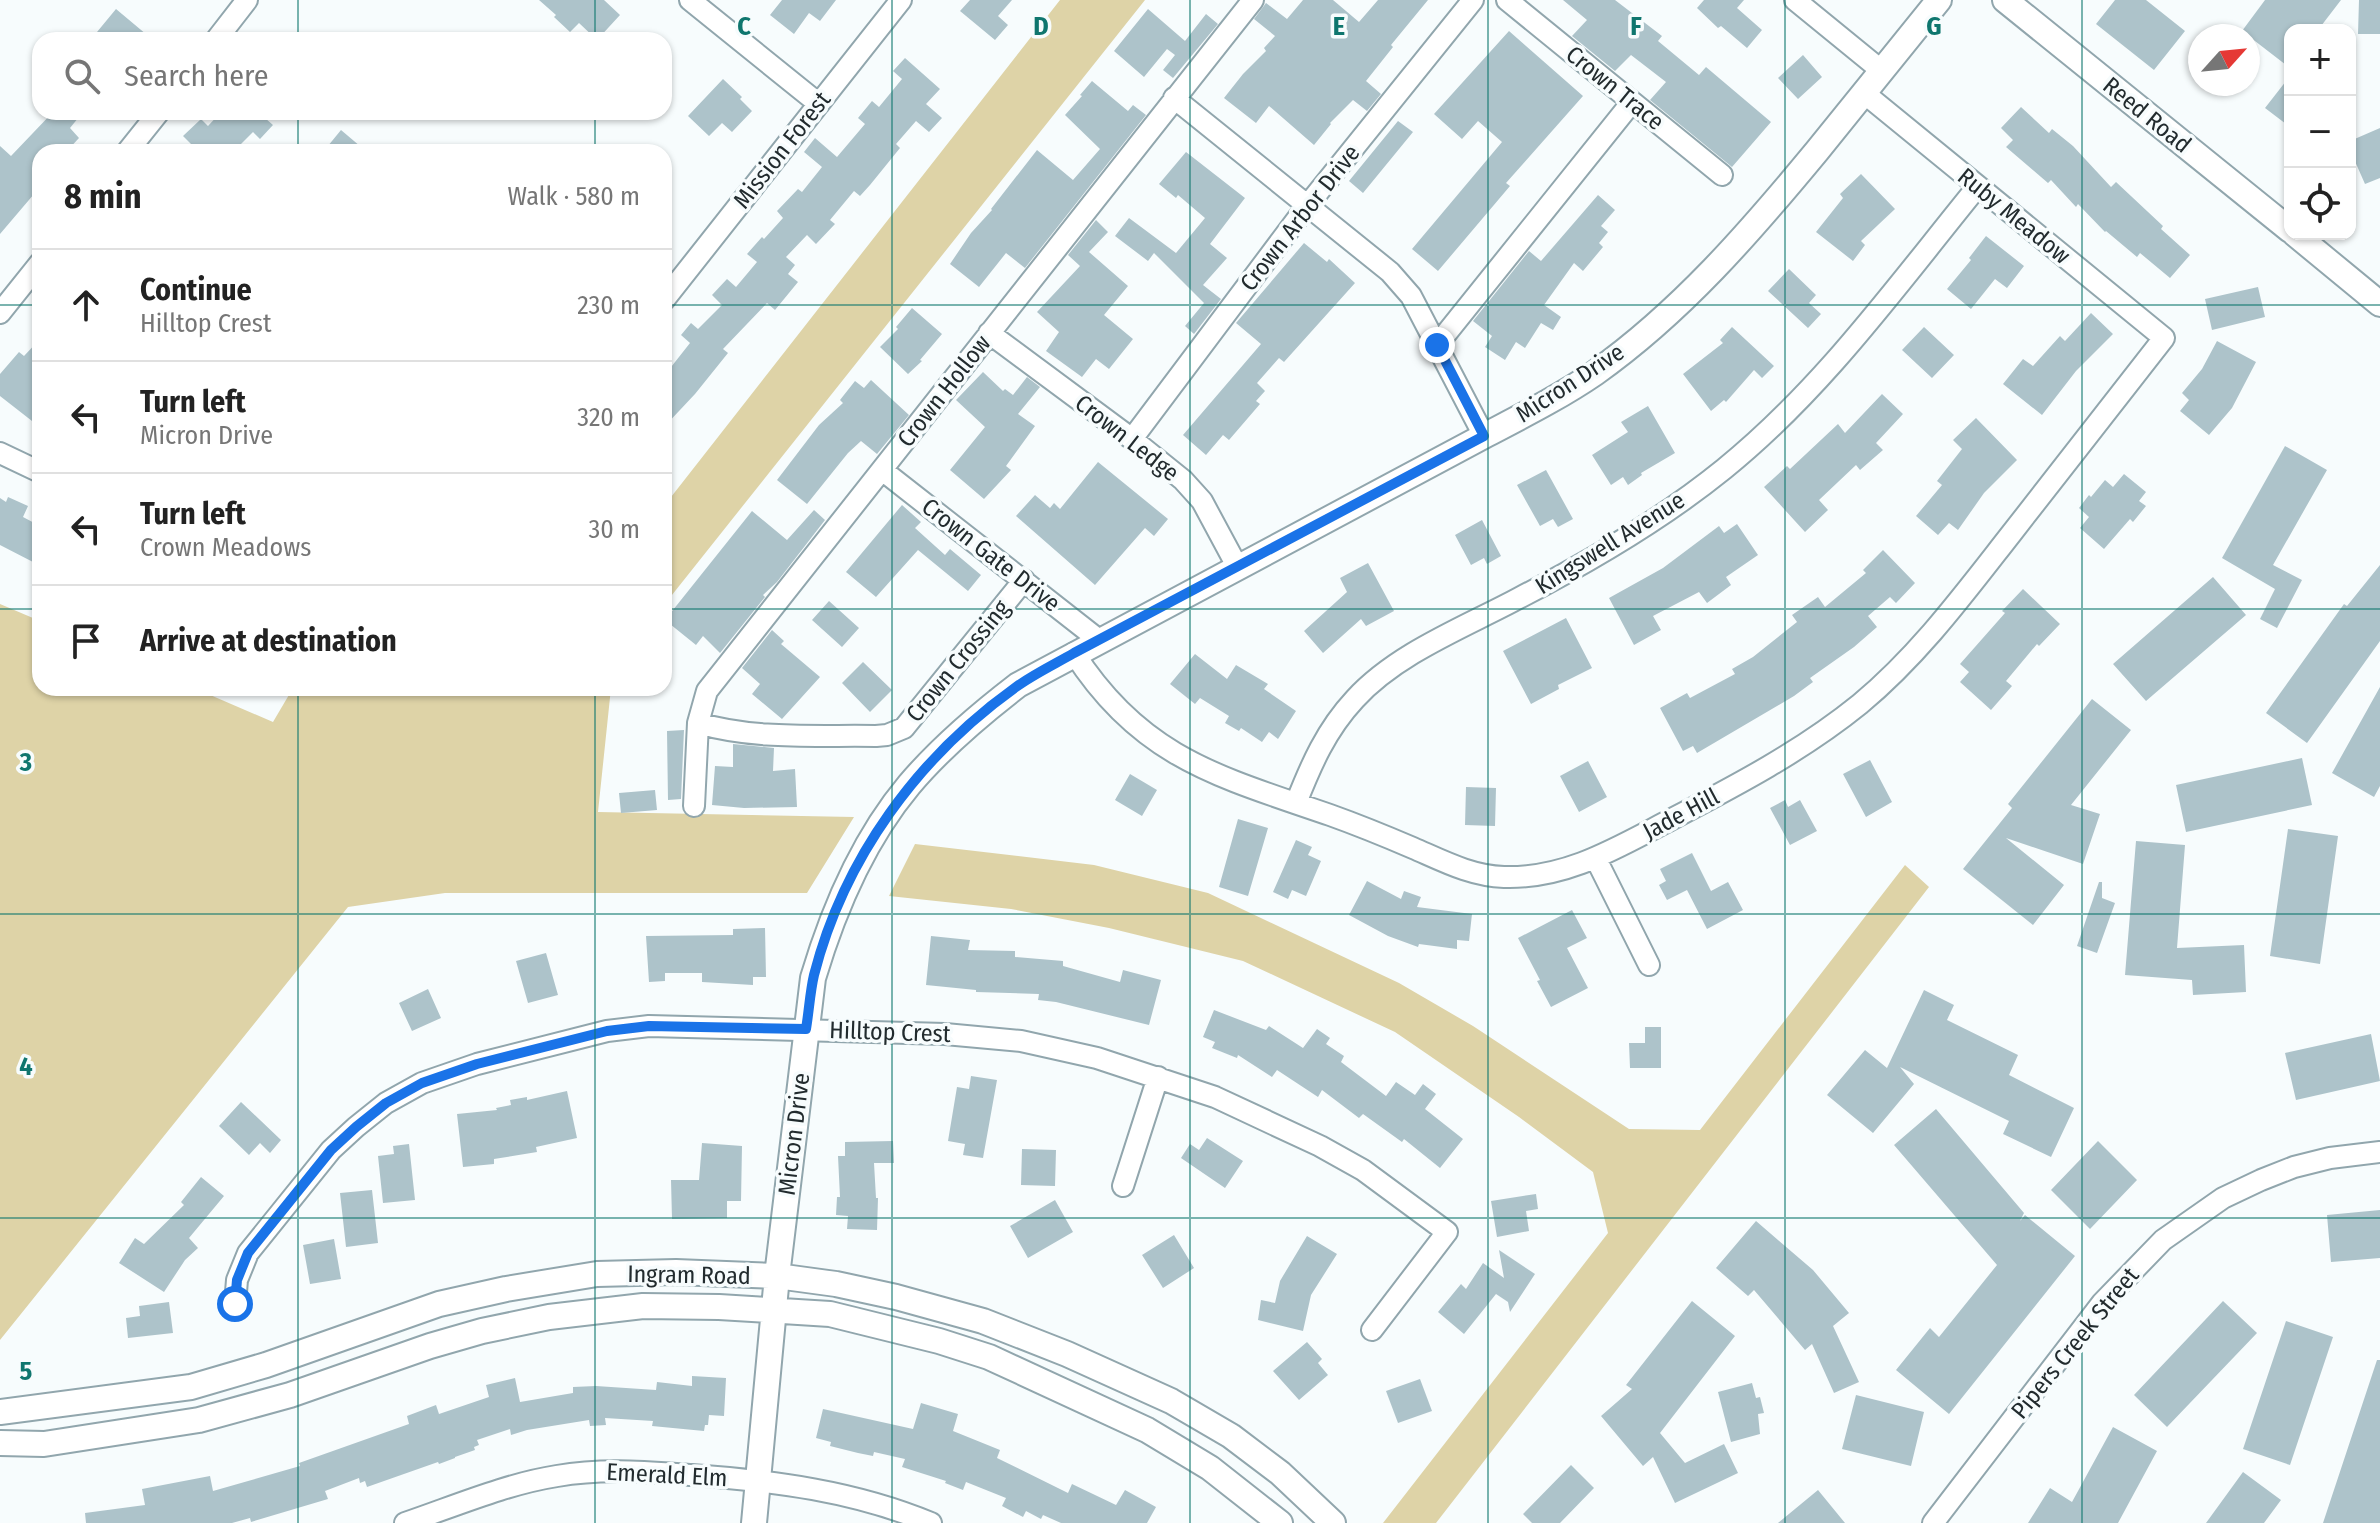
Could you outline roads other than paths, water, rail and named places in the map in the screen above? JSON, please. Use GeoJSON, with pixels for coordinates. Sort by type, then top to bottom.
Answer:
{"type":"FeatureCollection","features":[{"type":"Feature","properties":{"kind":"street"},"geometry":{"type":"LineString","coordinates":[[222,32],[247,0]]}},
{"type":"Feature","properties":{"kind":"street"},"geometry":{"type":"LineString","coordinates":[[690,0],[819,104]]}},
{"type":"Feature","properties":{"kind":"street","name":"Mission Forest"},"geometry":{"type":"LineString","coordinates":[[672,290],[901,0]]}},
{"type":"Feature","properties":{"kind":"street","name":"Crown Hollow"},"geometry":{"type":"LineString","coordinates":[[694,806],[698,723],[707,691],[1253,0]]}},
{"type":"Feature","properties":{"kind":"street","name":"Crown Arbor Drive"},"geometry":{"type":"LineString","coordinates":[[1132,439],[1307,206],[1473,0]]}},
{"type":"Feature","properties":{"kind":"street","name":"Crown Trace"},"geometry":{"type":"LineString","coordinates":[[1507,0],[1722,175]]}},
{"type":"Feature","properties":{"kind":"street"},"geometry":{"type":"LineString","coordinates":[[1795,0],[1882,71]]}},
{"type":"Feature","properties":{"kind":"street","name":"Micron Drive"},"geometry":{"type":"LineString","coordinates":[[754,1523],[777,1276],[813,978],[823,944],[851,877],[867,846],[907,787],[976,717],[1018,685],[1551,400],[1595,373],[1672,310],[1714,270],[1753,227],[1939,0]]}},
{"type":"Feature","properties":{"kind":"street","name":"Reed Road"},"geometry":{"type":"LineString","coordinates":[[2005,0],[2284,226]]}},
{"type":"Feature","properties":{"kind":"street","name":"Ruby Meadow"},"geometry":{"type":"LineString","coordinates":[[1864,93],[2164,338]]}},
{"type":"Feature","properties":{"kind":"street"},"geometry":{"type":"LineString","coordinates":[[1174,98],[1390,272],[1411,296],[1484,436]]}},
{"type":"Feature","properties":{"kind":"street"},"geometry":{"type":"LineString","coordinates":[[1437,345],[1632,102]]}},
{"type":"Feature","properties":{"kind":"street"},"geometry":{"type":"LineString","coordinates":[[133,144],[153,120]]}},
{"type":"Feature","properties":{"kind":"street","name":"Kingswell Avenue"},"geometry":{"type":"LineString","coordinates":[[1296,803],[1326,735],[1374,680],[1415,653],[1569,572],[1650,524],[1725,469],[1818,381],[1978,186]]}},
{"type":"Feature","properties":{"kind":"street","name":"Reed Road"},"geometry":{"type":"LineString","coordinates":[[2302,240],[2380,304]]}},
{"type":"Feature","properties":{"kind":"street"},"geometry":{"type":"LineString","coordinates":[[0,313],[32,273]]}},
{"type":"Feature","properties":{"kind":"street","name":"Crown Ledge"},"geometry":{"type":"LineString","coordinates":[[989,333],[1183,480],[1202,501],[1238,568]]}},
{"type":"Feature","properties":{"kind":"street","name":"Jade Hill"},"geometry":{"type":"LineString","coordinates":[[1074,653],[1106,698],[1151,739],[1203,770],[1358,824],[1466,872],[1503,877],[1540,875],[1596,859],[1739,784],[1802,747],[1860,704],[1914,654],[1952,610],[2164,338]]}},
{"type":"Feature","properties":{"kind":"street"},"geometry":{"type":"LineString","coordinates":[[0,453],[32,468]]}},
{"type":"Feature","properties":{"kind":"street","name":"Crown Gate Drive"},"geometry":{"type":"LineString","coordinates":[[882,470],[1099,640]]}},
{"type":"Feature","properties":{"kind":"street","name":"Crown Crossing"},"geometry":{"type":"LineString","coordinates":[[698,723],[727,732],[767,734],[876,736],[904,728],[1024,580]]}},
{"type":"Feature","properties":{"kind":"street"},"geometry":{"type":"LineString","coordinates":[[1596,859],[1649,965]]}},
{"type":"Feature","properties":{"kind":"street","name":"Hilltop Crest"},"geometry":{"type":"LineString","coordinates":[[235,1304],[237,1280],[248,1253],[331,1150],[386,1103],[422,1083],[477,1064],[607,1031],[649,1026],[806,1029],[945,1034],[1021,1041],[1097,1058],[1215,1097],[1320,1146],[1363,1170],[1447,1232],[1372,1330]]}},
{"type":"Feature","properties":{"kind":"street"},"geometry":{"type":"LineString","coordinates":[[1123,1186],[1158,1077]]}},
{"type":"Feature","properties":{"kind":"street","name":"Pipers Creek Street"},"geometry":{"type":"LineString","coordinates":[[1933,1523],[2102,1303],[2163,1240],[2223,1198],[2261,1180],[2330,1158],[2380,1152]]}},
{"type":"Feature","properties":{"kind":"street","name":"Ingram Road"},"geometry":{"type":"LineString","coordinates":[[0,1412],[191,1387],[266,1365],[439,1304],[506,1289],[597,1274],[676,1272],[777,1276],[896,1297],[983,1321],[1171,1401],[1231,1436],[1280,1473],[1333,1523]]}},
{"type":"Feature","properties":{"kind":"street","name":"Ingram Road"},"geometry":{"type":"LineString","coordinates":[[0,1443],[44,1444],[199,1420],[290,1395],[430,1346],[549,1317],[643,1306],[775,1310],[830,1314],[989,1357],[1147,1430],[1210,1468],[1280,1523]]}},
{"type":"Feature","properties":{"kind":"street"},"geometry":{"type":"LineString","coordinates":[[140,1394],[147,1428]]}},
{"type":"Feature","properties":{"kind":"street","name":"Emerald Elm"},"geometry":{"type":"LineString","coordinates":[[405,1523],[520,1484],[557,1476],[617,1470],[759,1480],[834,1492],[931,1523]]}},
{"type":"Feature","properties":{"kind":"street"},"geometry":{"type":"LineString","coordinates":[[1256,1503],[1280,1473]]}}]}
